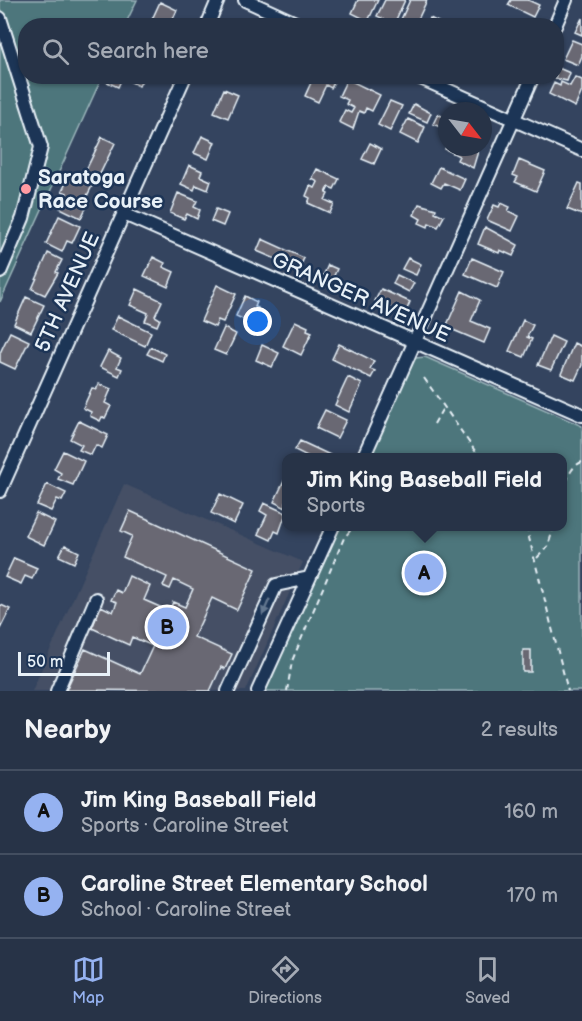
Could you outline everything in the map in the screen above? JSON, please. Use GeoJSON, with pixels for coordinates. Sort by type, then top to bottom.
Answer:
{"type":"FeatureCollection","features":[{"type":"Feature","properties":{"kind":"street"},"geometry":{"type":"LineString","coordinates":[[210,18],[218,0]]}},
{"type":"Feature","properties":{"kind":"street"},"geometry":{"type":"LineString","coordinates":[[245,0],[284,18]]}},
{"type":"Feature","properties":{"kind":"street"},"geometry":{"type":"LineString","coordinates":[[559,18],[567,0]]}},
{"type":"Feature","properties":{"kind":"street"},"geometry":{"type":"LineString","coordinates":[[0,18],[18,75]]}},
{"type":"Feature","properties":{"kind":"street"},"geometry":{"type":"LineString","coordinates":[[0,273],[23,218],[41,147],[21,84]]}},
{"type":"Feature","properties":{"kind":"street","name":"5TH AVENUE"},"geometry":{"type":"LineString","coordinates":[[0,491],[181,84]]}},
{"type":"Feature","properties":{"kind":"street"},"geometry":{"type":"LineString","coordinates":[[434,84],[582,150]]}},
{"type":"Feature","properties":{"kind":"street"},"geometry":{"type":"LineString","coordinates":[[365,453],[530,84]]}},
{"type":"Feature","properties":{"kind":"street","name":"GRANGER AVENUE"},"geometry":{"type":"LineString","coordinates":[[124,214],[582,415]]}},
{"type":"Feature","properties":{"kind":"street"},"geometry":{"type":"LineString","coordinates":[[258,691],[331,531]]}},
{"type":"Feature","properties":{"kind":"street"},"geometry":{"type":"LineString","coordinates":[[228,691],[276,585],[309,578]]}},
{"type":"Feature","properties":{"kind":"street"},"geometry":{"type":"LineString","coordinates":[[57,691],[96,599]]}},
{"type":"Feature","properties":{"kind":"path"},"geometry":{"type":"LineString","coordinates":[[424,378],[476,453]]}},
{"type":"Feature","properties":{"kind":"path"},"geometry":{"type":"LineString","coordinates":[[434,424],[443,408]]}},
{"type":"Feature","properties":{"kind":"path"},"geometry":{"type":"LineString","coordinates":[[567,480],[573,467],[582,462]]}},
{"type":"Feature","properties":{"kind":"path"},"geometry":{"type":"LineString","coordinates":[[287,691],[297,646],[344,538],[350,531]]}},
{"type":"Feature","properties":{"kind":"path"},"geometry":{"type":"LineString","coordinates":[[528,531],[568,691]]}},
{"type":"Feature","properties":{"kind":"path"},"geometry":{"type":"LineString","coordinates":[[536,559],[548,546],[552,531]]}},
{"type":"Feature","properties":{"kind":"shaded area"},"geometry":{"type":"Polygon","coordinates":[[[124,484],[303,562],[246,691],[32,691],[124,484]]]}},
{"type":"Feature","properties":{"kind":"green space","name":"Saratoga Race Course"},"geometry":{"type":"Polygon","coordinates":[[[0,0],[137,0],[128,18],[18,18],[18,84],[99,84],[0,302],[0,0]]]}},
{"type":"Feature","properties":{"kind":"green space"},"geometry":{"type":"Polygon","coordinates":[[[425,357],[582,426],[582,691],[265,691],[336,531],[567,531],[567,453],[371,453],[410,366],[416,358],[425,357]]]}},
{"type":"Feature","properties":{"kind":"building"},"geometry":{"type":"Polygon","coordinates":[[[358,0],[378,0],[369,18],[362,18],[352,13],[358,0]]]}},
{"type":"Feature","properties":{"kind":"building"},"geometry":{"type":"Polygon","coordinates":[[[385,0],[405,0],[397,18],[377,16],[385,0]]]}},
{"type":"Feature","properties":{"kind":"building"},"geometry":{"type":"Polygon","coordinates":[[[410,0],[427,0],[419,18],[402,18],[410,0]]]}},
{"type":"Feature","properties":{"kind":"building"},"geometry":{"type":"Polygon","coordinates":[[[511,0],[528,0],[539,5],[533,17],[508,5],[511,0]]]}},
{"type":"Feature","properties":{"kind":"building"},"geometry":{"type":"Polygon","coordinates":[[[160,2],[177,10],[174,18],[153,18],[160,2]]]}},
{"type":"Feature","properties":{"kind":"building"},"geometry":{"type":"Polygon","coordinates":[[[582,18],[582,35],[575,32],[582,18]]]}},
{"type":"Feature","properties":{"kind":"building"},"geometry":{"type":"Polygon","coordinates":[[[572,40],[582,44],[582,56],[578,65],[564,59],[572,40]]]}},
{"type":"Feature","properties":{"kind":"building"},"geometry":{"type":"Polygon","coordinates":[[[564,70],[570,73],[567,81],[564,80],[564,70]]]}},
{"type":"Feature","properties":{"kind":"building"},"geometry":{"type":"Polygon","coordinates":[[[575,77],[582,80],[582,91],[575,107],[549,94],[554,84],[560,86],[564,83],[570,86],[575,77]]]}},
{"type":"Feature","properties":{"kind":"building"},"geometry":{"type":"Polygon","coordinates":[[[310,84],[333,84],[331,88],[326,85],[318,102],[305,96],[310,84]]]}},
{"type":"Feature","properties":{"kind":"building"},"geometry":{"type":"Polygon","coordinates":[[[345,84],[357,84],[380,95],[372,111],[366,108],[364,113],[359,111],[353,129],[339,122],[345,110],[351,113],[354,108],[346,104],[348,100],[339,96],[345,84]]]}},
{"type":"Feature","properties":{"kind":"building"},"geometry":{"type":"Polygon","coordinates":[[[224,89],[238,95],[228,118],[214,112],[224,89]]]}},
{"type":"Feature","properties":{"kind":"building"},"geometry":{"type":"Polygon","coordinates":[[[390,101],[402,106],[390,131],[378,125],[390,101]]]}},
{"type":"Feature","properties":{"kind":"building"},"geometry":{"type":"Polygon","coordinates":[[[414,104],[431,113],[427,122],[409,114],[414,104]]]}},
{"type":"Feature","properties":{"kind":"building"},"geometry":{"type":"Polygon","coordinates":[[[438,114],[438,126],[433,124],[438,114]]]}},
{"type":"Feature","properties":{"kind":"building"},"geometry":{"type":"Polygon","coordinates":[[[408,119],[425,127],[418,143],[400,134],[408,119]]]}},
{"type":"Feature","properties":{"kind":"building"},"geometry":{"type":"Polygon","coordinates":[[[202,136],[215,142],[208,159],[194,153],[202,136]]]}},
{"type":"Feature","properties":{"kind":"building"},"geometry":{"type":"Polygon","coordinates":[[[102,137],[115,143],[98,178],[85,172],[102,137]]]}},
{"type":"Feature","properties":{"kind":"building"},"geometry":{"type":"Polygon","coordinates":[[[370,143],[381,149],[374,164],[362,159],[370,143]]]}},
{"type":"Feature","properties":{"kind":"building"},"geometry":{"type":"Polygon","coordinates":[[[459,156],[477,156],[473,168],[457,160],[459,156]]]}},
{"type":"Feature","properties":{"kind":"building"},"geometry":{"type":"Polygon","coordinates":[[[519,160],[545,171],[536,191],[515,182],[518,177],[513,175],[519,160]]]}},
{"type":"Feature","properties":{"kind":"building"},"geometry":{"type":"Polygon","coordinates":[[[189,165],[202,171],[200,176],[211,181],[208,190],[196,185],[194,190],[181,184],[189,165]]]}},
{"type":"Feature","properties":{"kind":"building"},"geometry":{"type":"Polygon","coordinates":[[[439,167],[465,179],[460,190],[444,183],[441,188],[431,183],[439,167]]]}},
{"type":"Feature","properties":{"kind":"building"},"geometry":{"type":"Polygon","coordinates":[[[317,169],[339,179],[334,189],[329,187],[326,193],[328,194],[325,200],[334,204],[330,213],[308,203],[310,198],[306,196],[310,186],[315,188],[318,182],[312,179],[317,169]]]}},
{"type":"Feature","properties":{"kind":"building"},"geometry":{"type":"Polygon","coordinates":[[[75,176],[93,184],[85,200],[89,202],[81,218],[60,208],[67,193],[62,191],[68,179],[73,181],[75,176]]]}},
{"type":"Feature","properties":{"kind":"building"},"geometry":{"type":"Polygon","coordinates":[[[579,183],[582,184],[582,215],[567,209],[579,183]]]}},
{"type":"Feature","properties":{"kind":"building"},"geometry":{"type":"Polygon","coordinates":[[[178,193],[197,201],[194,207],[200,210],[197,219],[187,214],[184,219],[170,213],[178,193]]]}},
{"type":"Feature","properties":{"kind":"building"},"geometry":{"type":"Polygon","coordinates":[[[501,203],[510,207],[508,211],[519,216],[512,231],[487,220],[494,205],[499,207],[501,203]]]}},
{"type":"Feature","properties":{"kind":"building"},"geometry":{"type":"Polygon","coordinates":[[[419,204],[436,209],[435,212],[444,216],[438,227],[429,223],[428,227],[419,223],[421,219],[414,215],[419,204]]]}},
{"type":"Feature","properties":{"kind":"building"},"geometry":{"type":"Polygon","coordinates":[[[216,209],[228,214],[223,226],[211,221],[216,209]]]}},
{"type":"Feature","properties":{"kind":"building"},"geometry":{"type":"Polygon","coordinates":[[[59,216],[80,226],[72,243],[67,241],[62,252],[46,244],[59,216]]]}},
{"type":"Feature","properties":{"kind":"building"},"geometry":{"type":"Polygon","coordinates":[[[485,227],[518,245],[513,256],[478,244],[485,227]]]}},
{"type":"Feature","properties":{"kind":"building"},"geometry":{"type":"Polygon","coordinates":[[[262,239],[304,258],[299,269],[257,251],[262,239]]]}},
{"type":"Feature","properties":{"kind":"building"},"geometry":{"type":"Polygon","coordinates":[[[48,253],[62,260],[56,272],[58,273],[45,295],[32,289],[48,253]]]}},
{"type":"Feature","properties":{"kind":"building"},"geometry":{"type":"Polygon","coordinates":[[[153,257],[165,263],[163,267],[174,272],[168,287],[144,276],[153,257]]]}},
{"type":"Feature","properties":{"kind":"building"},"geometry":{"type":"Polygon","coordinates":[[[408,258],[421,264],[416,275],[402,269],[408,258]]]}},
{"type":"Feature","properties":{"kind":"building"},"geometry":{"type":"Polygon","coordinates":[[[472,258],[504,272],[497,288],[465,274],[472,258]]]}},
{"type":"Feature","properties":{"kind":"building"},"geometry":{"type":"Polygon","coordinates":[[[328,265],[337,269],[332,280],[323,276],[328,265]]]}},
{"type":"Feature","properties":{"kind":"building"},"geometry":{"type":"Polygon","coordinates":[[[397,275],[414,283],[409,292],[393,284],[397,275]]]}},
{"type":"Feature","properties":{"kind":"building"},"geometry":{"type":"Polygon","coordinates":[[[217,285],[236,294],[223,322],[218,320],[215,327],[201,321],[217,285]]]}},
{"type":"Feature","properties":{"kind":"building"},"geometry":{"type":"Polygon","coordinates":[[[137,289],[162,301],[155,316],[160,319],[157,326],[145,321],[148,313],[130,305],[137,289]]]}},
{"type":"Feature","properties":{"kind":"building"},"geometry":{"type":"Polygon","coordinates":[[[381,289],[410,302],[405,314],[375,301],[381,289]]]}},
{"type":"Feature","properties":{"kind":"building"},"geometry":{"type":"Polygon","coordinates":[[[462,291],[480,300],[471,321],[490,329],[484,343],[446,327],[462,291]]]}},
{"type":"Feature","properties":{"kind":"building"},"geometry":{"type":"Polygon","coordinates":[[[245,296],[257,302],[255,307],[258,308],[251,323],[236,316],[245,296]]]}},
{"type":"Feature","properties":{"kind":"building"},"geometry":{"type":"Polygon","coordinates":[[[26,297],[44,305],[31,332],[14,324],[26,297]]]}},
{"type":"Feature","properties":{"kind":"building"},"geometry":{"type":"Polygon","coordinates":[[[118,316],[151,332],[145,346],[111,330],[118,316]]]}},
{"type":"Feature","properties":{"kind":"building"},"geometry":{"type":"Polygon","coordinates":[[[523,320],[533,325],[527,337],[532,339],[524,357],[509,351],[523,320]]]}},
{"type":"Feature","properties":{"kind":"building"},"geometry":{"type":"Polygon","coordinates":[[[295,321],[308,327],[307,330],[312,332],[301,355],[283,346],[295,321]]]}},
{"type":"Feature","properties":{"kind":"building"},"geometry":{"type":"Polygon","coordinates":[[[224,328],[236,334],[226,355],[214,350],[224,328]]]}},
{"type":"Feature","properties":{"kind":"building"},"geometry":{"type":"Polygon","coordinates":[[[10,332],[29,341],[15,369],[0,362],[0,353],[10,332]]]}},
{"type":"Feature","properties":{"kind":"building"},"geometry":{"type":"Polygon","coordinates":[[[551,336],[564,342],[551,370],[538,365],[551,336]]]}},
{"type":"Feature","properties":{"kind":"building"},"geometry":{"type":"Polygon","coordinates":[[[574,343],[582,347],[582,365],[575,380],[561,374],[574,343]]]}},
{"type":"Feature","properties":{"kind":"building"},"geometry":{"type":"Polygon","coordinates":[[[339,344],[374,361],[370,369],[375,371],[371,378],[332,359],[339,344]]]}},
{"type":"Feature","properties":{"kind":"building"},"geometry":{"type":"Polygon","coordinates":[[[262,345],[279,353],[272,367],[256,360],[262,345]]]}},
{"type":"Feature","properties":{"kind":"building"},"geometry":{"type":"Polygon","coordinates":[[[151,347],[165,354],[162,361],[147,354],[151,347]]]}},
{"type":"Feature","properties":{"kind":"building"},"geometry":{"type":"Polygon","coordinates":[[[108,351],[121,358],[117,367],[122,369],[119,376],[100,367],[108,351]]]}},
{"type":"Feature","properties":{"kind":"building"},"geometry":{"type":"Polygon","coordinates":[[[348,377],[362,384],[349,412],[335,405],[348,377]]]}},
{"type":"Feature","properties":{"kind":"building"},"geometry":{"type":"Polygon","coordinates":[[[99,384],[111,389],[105,403],[111,406],[105,418],[102,417],[100,421],[90,416],[91,412],[83,408],[92,388],[96,390],[99,384]]]}},
{"type":"Feature","properties":{"kind":"building"},"geometry":{"type":"Polygon","coordinates":[[[325,410],[346,420],[337,438],[316,428],[325,410]]]}},
{"type":"Feature","properties":{"kind":"building"},"geometry":{"type":"Polygon","coordinates":[[[79,421],[108,435],[102,448],[96,445],[91,455],[79,450],[82,445],[70,439],[79,421]]]}},
{"type":"Feature","properties":{"kind":"building"},"geometry":{"type":"Polygon","coordinates":[[[300,441],[326,453],[301,453],[295,450],[300,441]]]}},
{"type":"Feature","properties":{"kind":"building"},"geometry":{"type":"Polygon","coordinates":[[[63,451],[84,461],[73,485],[58,479],[61,473],[54,469],[63,451]]]}},
{"type":"Feature","properties":{"kind":"building"},"geometry":{"type":"Polygon","coordinates":[[[47,484],[66,493],[62,501],[57,499],[51,511],[37,505],[47,484]]]}},
{"type":"Feature","properties":{"kind":"building"},"geometry":{"type":"Polygon","coordinates":[[[282,485],[282,506],[274,502],[282,485]]]}},
{"type":"Feature","properties":{"kind":"building"},"geometry":{"type":"Polygon","coordinates":[[[220,494],[243,505],[234,524],[211,513],[220,494]]]}},
{"type":"Feature","properties":{"kind":"building"},"geometry":{"type":"Polygon","coordinates":[[[264,503],[282,511],[282,524],[279,533],[275,531],[271,540],[258,534],[267,515],[260,511],[264,503]]]}},
{"type":"Feature","properties":{"kind":"building"},"geometry":{"type":"Polygon","coordinates":[[[130,511],[256,569],[237,610],[212,598],[194,637],[232,654],[225,669],[221,667],[210,691],[66,690],[85,649],[140,674],[153,646],[132,637],[129,645],[92,628],[101,606],[113,612],[117,602],[111,600],[116,590],[122,593],[129,576],[150,586],[144,600],[169,611],[173,602],[185,607],[193,589],[174,580],[170,589],[163,586],[167,577],[123,557],[132,536],[121,531],[130,511]]]}},
{"type":"Feature","properties":{"kind":"building"},"geometry":{"type":"Polygon","coordinates":[[[36,513],[55,522],[44,545],[25,536],[36,513]]]}},
{"type":"Feature","properties":{"kind":"building"},"geometry":{"type":"Polygon","coordinates":[[[65,545],[79,552],[74,563],[59,556],[65,545]]]}},
{"type":"Feature","properties":{"kind":"building"},"geometry":{"type":"Polygon","coordinates":[[[14,558],[37,568],[32,579],[25,576],[21,584],[5,577],[14,558]]]}},
{"type":"Feature","properties":{"kind":"building"},"geometry":{"type":"Polygon","coordinates":[[[0,606],[10,609],[0,629],[0,606]]]}},
{"type":"Feature","properties":{"kind":"building"},"geometry":{"type":"Polygon","coordinates":[[[523,650],[531,650],[531,672],[523,672],[523,650]]]}},
{"type":"Feature","properties":{"kind":"place","name":"Saratoga Race Course"},"geometry":{"type":"Point","coordinates":[26,189]}},
{"type":"Feature","properties":{"kind":"place","name":"Jim King Baseball Field"},"geometry":{"type":"Point","coordinates":[424,573]}},
{"type":"Feature","properties":{"kind":"place","name":"Caroline Street Elementary School"},"geometry":{"type":"Point","coordinates":[167,627]}}]}
